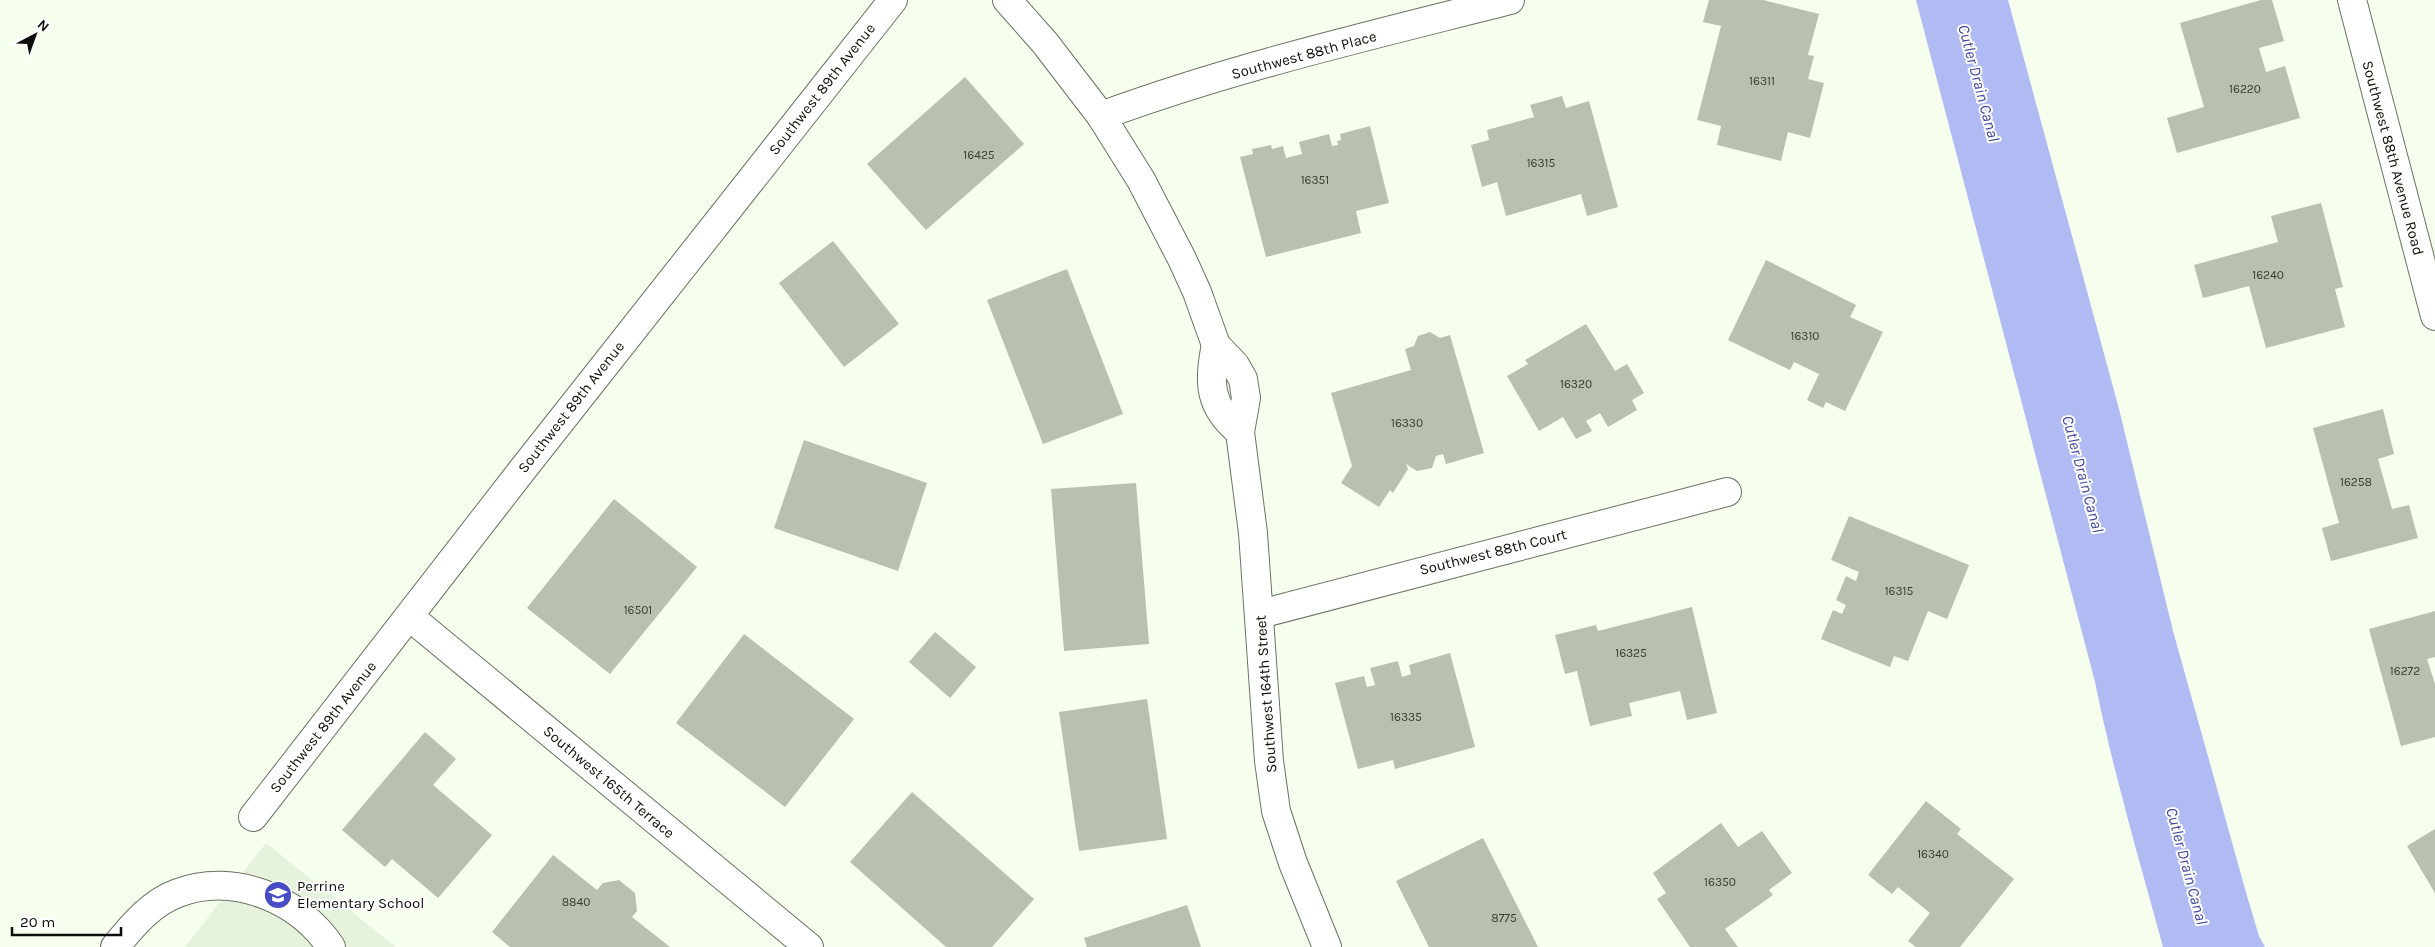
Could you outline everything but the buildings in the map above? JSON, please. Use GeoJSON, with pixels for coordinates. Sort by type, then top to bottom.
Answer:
{"type":"FeatureCollection","features":[{"type":"Feature","properties":{"kind":"street","name":"Southwest 89th Avenue"},"geometry":{"type":"LineString","coordinates":[[253,817],[410,617],[529,461],[893,0]]}},
{"type":"Feature","properties":{"kind":"street","name":"Southwest 164th Street"},"geometry":{"type":"LineString","coordinates":[[1007,0],[1044,43],[1101,116],[1164,222],[1197,292],[1216,346],[1210,369],[1211,387],[1216,402],[1228,422],[1240,432],[1253,533],[1269,761],[1276,811],[1293,863],[1327,947]]}},
{"type":"Feature","properties":{"kind":"street","name":"Southwest 88th Place"},"geometry":{"type":"LineString","coordinates":[[1101,116],[1148,98],[1275,62],[1510,0]]}},
{"type":"Feature","properties":{"kind":"street","name":"Southwest 88th Avenue Road"},"geometry":{"type":"LineString","coordinates":[[2352,0],[2435,316]]}},
{"type":"Feature","properties":{"kind":"street","name":"Southwest 88th Court"},"geometry":{"type":"LineString","coordinates":[[1260,614],[1727,492]]}},
{"type":"Feature","properties":{"kind":"street","name":"Southwest 165th Terrace"},"geometry":{"type":"LineString","coordinates":[[410,617],[809,947]]}},
{"type":"Feature","properties":{"kind":"street"},"geometry":{"type":"LineString","coordinates":[[116,947],[129,929],[152,907],[177,893],[204,886],[237,887],[264,892],[308,920],[322,933],[332,947]]}},
{"type":"Feature","properties":{"kind":"shaded area","name":"Perrine Elementary School"},"geometry":{"type":"Polygon","coordinates":[[[266,843],[396,947],[185,947],[266,843]]]}},
{"type":"Feature","properties":{"kind":"water","name":"Cutler Drain Canal"},"geometry":{"type":"Polygon","coordinates":[[[1916,0],[2008,0],[2119,409],[2173,631],[2247,896],[2259,936],[2265,947],[2163,947],[2118,782],[2095,682],[1916,0]]]}},
{"type":"Feature","properties":{"kind":"place","name":"Perrine Elementary School"},"geometry":{"type":"Point","coordinates":[278,895]}}]}
